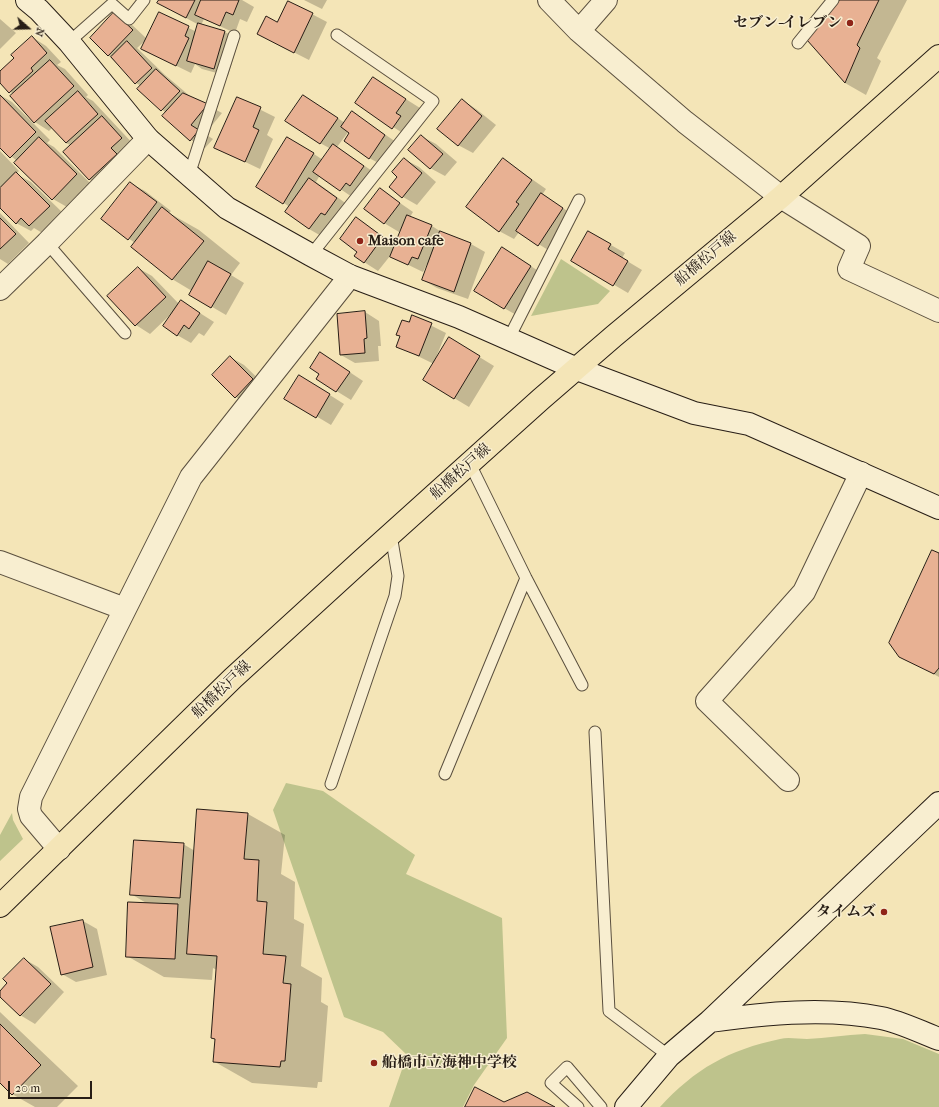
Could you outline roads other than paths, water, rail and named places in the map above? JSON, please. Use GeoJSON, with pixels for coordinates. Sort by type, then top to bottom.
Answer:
{"type":"FeatureCollection","features":[{"type":"Feature","properties":{"kind":"main road","name":"船橋松戸線"},"geometry":{"type":"LineString","coordinates":[[0,906],[233,678],[577,369],[781,197],[939,56]]}},
{"type":"Feature","properties":{"kind":"street"},"geometry":{"type":"LineString","coordinates":[[27,0],[39,10],[69,42],[148,139],[227,208],[311,255],[350,276],[459,317],[577,369],[694,413],[748,424],[939,508]]}},
{"type":"Feature","properties":{"kind":"street"},"geometry":{"type":"LineString","coordinates":[[549,0],[579,31],[685,122],[781,197],[859,246],[849,269],[939,311]]}},
{"type":"Feature","properties":{"kind":"street"},"geometry":{"type":"LineString","coordinates":[[579,31],[606,0]]}},
{"type":"Feature","properties":{"kind":"street"},"geometry":{"type":"LineString","coordinates":[[0,289],[148,139]]}},
{"type":"Feature","properties":{"kind":"street"},"geometry":{"type":"LineString","coordinates":[[59,849],[31,816],[29,809],[31,797],[190,477],[350,276]]}},
{"type":"Feature","properties":{"kind":"street"},"geometry":{"type":"LineString","coordinates":[[788,780],[707,701],[804,592],[861,473]]}},
{"type":"Feature","properties":{"kind":"street"},"geometry":{"type":"LineString","coordinates":[[0,562],[125,610]]}},
{"type":"Feature","properties":{"kind":"street"},"geometry":{"type":"LineString","coordinates":[[626,1107],[669,1056],[710,1021],[939,803]]}},
{"type":"Feature","properties":{"kind":"street"},"geometry":{"type":"LineString","coordinates":[[710,1021],[749,1015],[834,1012],[882,1018],[939,1039]]}},
{"type":"Feature","properties":{"kind":"lane"},"geometry":{"type":"LineString","coordinates":[[69,42],[112,4],[129,19],[144,0]]}},
{"type":"Feature","properties":{"kind":"lane"},"geometry":{"type":"LineString","coordinates":[[798,43],[833,0]]}},
{"type":"Feature","properties":{"kind":"lane"},"geometry":{"type":"LineString","coordinates":[[311,255],[433,101],[337,35]]}},
{"type":"Feature","properties":{"kind":"lane"},"geometry":{"type":"LineString","coordinates":[[189,175],[234,36]]}},
{"type":"Feature","properties":{"kind":"lane"},"geometry":{"type":"LineString","coordinates":[[509,338],[579,200]]}},
{"type":"Feature","properties":{"kind":"lane"},"geometry":{"type":"LineString","coordinates":[[47,243],[125,333]]}},
{"type":"Feature","properties":{"kind":"lane"},"geometry":{"type":"LineString","coordinates":[[470,464],[526,578],[582,685]]}},
{"type":"Feature","properties":{"kind":"lane"},"geometry":{"type":"LineString","coordinates":[[331,784],[396,596],[398,576],[391,535]]}},
{"type":"Feature","properties":{"kind":"lane"},"geometry":{"type":"LineString","coordinates":[[444,774],[526,578]]}},
{"type":"Feature","properties":{"kind":"lane"},"geometry":{"type":"LineString","coordinates":[[595,732],[609,1010],[669,1056]]}},
{"type":"Feature","properties":{"kind":"lane"},"geometry":{"type":"LineString","coordinates":[[578,1107],[551,1083],[567,1067],[601,1107]]}},
{"type":"Feature","properties":{"kind":"place","name":"セブン-イレブン"},"geometry":{"type":"Point","coordinates":[850,23]}},
{"type":"Feature","properties":{"kind":"place","name":"Maison cafe"},"geometry":{"type":"Point","coordinates":[360,241]}},
{"type":"Feature","properties":{"kind":"place","name":"タイムズ"},"geometry":{"type":"Point","coordinates":[884,912]}},
{"type":"Feature","properties":{"kind":"place","name":"船橋市立海神中学校"},"geometry":{"type":"Point","coordinates":[374,1063]}}]}
